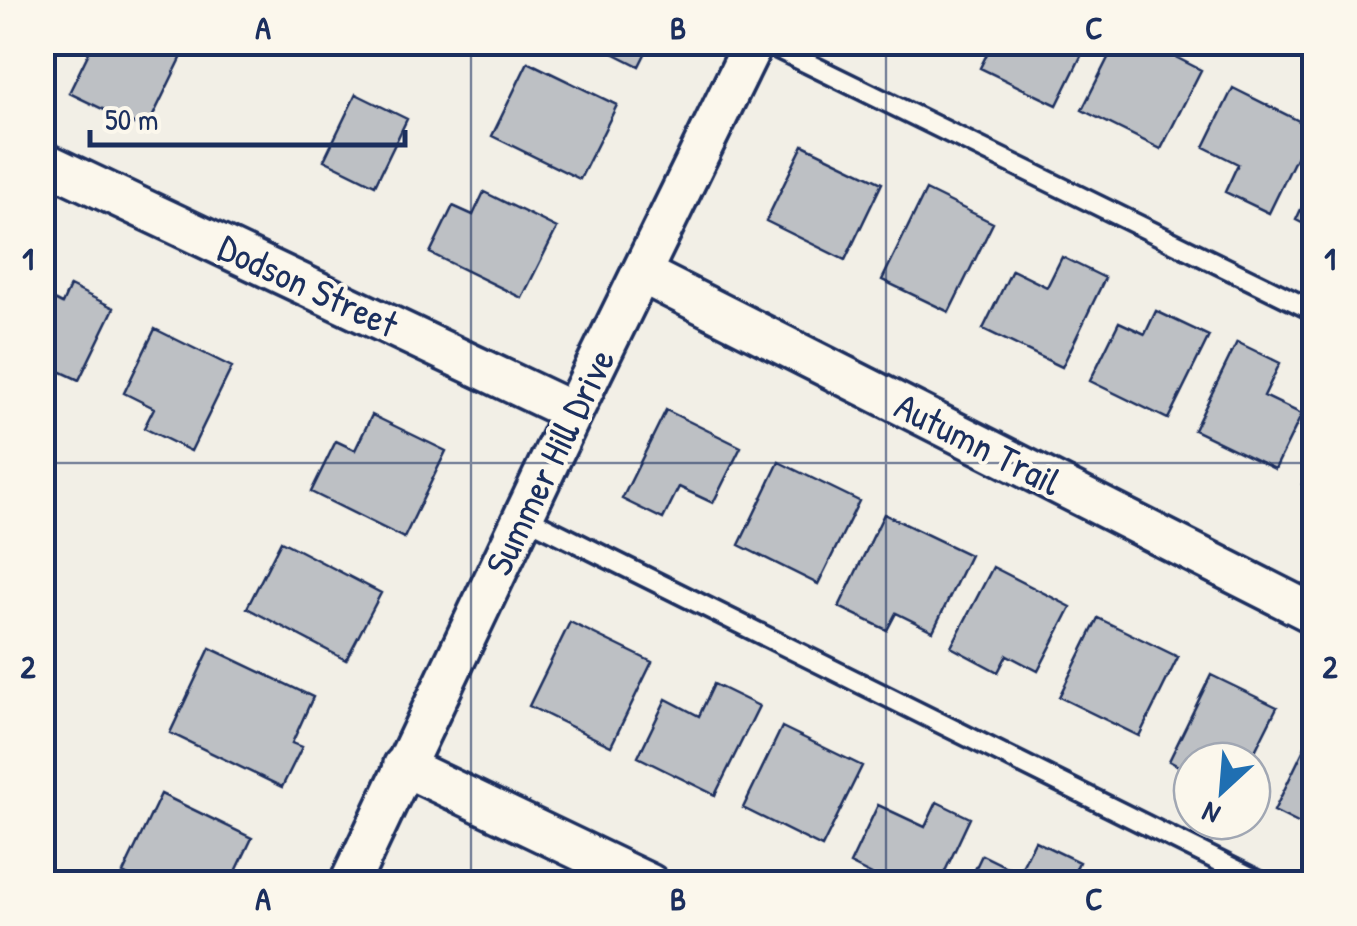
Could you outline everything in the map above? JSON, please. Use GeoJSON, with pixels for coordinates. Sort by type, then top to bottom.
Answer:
{"type":"FeatureCollection","features":[{"type":"Feature","properties":{"kind":"street","name":"Summer Hill Drive"},"geometry":{"type":"LineString","coordinates":[[349,884],[754,42]]}},
{"type":"Feature","properties":{"kind":"street","name":"Dodson Street"},"geometry":{"type":"LineString","coordinates":[[42,161],[573,412]]}},
{"type":"Feature","properties":{"kind":"street","name":"Autumn Trail"},"geometry":{"type":"LineString","coordinates":[[641,273],[1314,614]]}},
{"type":"Feature","properties":{"kind":"street"},"geometry":{"type":"LineString","coordinates":[[403,766],[650,884]]}},
{"type":"Feature","properties":{"kind":"lane"},"geometry":{"type":"LineString","coordinates":[[764,42],[1314,311]]}},
{"type":"Feature","properties":{"kind":"lane"},"geometry":{"type":"LineString","coordinates":[[525,517],[1265,884]]}},
{"type":"Feature","properties":{"kind":"building"},"geometry":{"type":"Polygon","coordinates":[[[94,42],[189,42],[146,130],[69,93],[94,42]]]}},
{"type":"Feature","properties":{"kind":"building"},"geometry":{"type":"Polygon","coordinates":[[[591,42],[651,42],[639,66],[591,42]]]}},
{"type":"Feature","properties":{"kind":"building"},"geometry":{"type":"Polygon","coordinates":[[[993,42],[1088,42],[1057,105],[980,68],[993,42]]]}},
{"type":"Feature","properties":{"kind":"building"},"geometry":{"type":"Polygon","coordinates":[[[1116,42],[1146,42],[1201,70],[1161,149],[1082,110],[1116,42]]]}},
{"type":"Feature","properties":{"kind":"building"},"geometry":{"type":"Polygon","coordinates":[[[528,62],[617,105],[580,179],[492,136],[528,62]]]}},
{"type":"Feature","properties":{"kind":"building"},"geometry":{"type":"Polygon","coordinates":[[[1233,88],[1311,127],[1269,213],[1225,192],[1238,164],[1204,147],[1233,88]]]}},
{"type":"Feature","properties":{"kind":"building"},"geometry":{"type":"Polygon","coordinates":[[[356,94],[407,119],[375,185],[324,160],[356,94]]]}},
{"type":"Feature","properties":{"kind":"building"},"geometry":{"type":"Polygon","coordinates":[[[803,145],[882,183],[845,260],[766,221],[803,145]]]}},
{"type":"Feature","properties":{"kind":"building"},"geometry":{"type":"Polygon","coordinates":[[[1314,181],[1314,229],[1296,220],[1314,181]]]}},
{"type":"Feature","properties":{"kind":"building"},"geometry":{"type":"Polygon","coordinates":[[[926,190],[993,223],[949,312],[882,280],[926,190]]]}},
{"type":"Feature","properties":{"kind":"building"},"geometry":{"type":"Polygon","coordinates":[[[484,192],[557,228],[522,298],[430,253],[453,206],[473,215],[484,192]]]}},
{"type":"Feature","properties":{"kind":"building"},"geometry":{"type":"Polygon","coordinates":[[[1062,257],[1105,278],[1062,367],[983,329],[1012,270],[1047,287],[1062,257]]]}},
{"type":"Feature","properties":{"kind":"building"},"geometry":{"type":"Polygon","coordinates":[[[70,286],[114,308],[79,380],[42,363],[42,294],[62,304],[70,286]]]}},
{"type":"Feature","properties":{"kind":"building"},"geometry":{"type":"Polygon","coordinates":[[[1156,311],[1209,336],[1168,419],[1090,381],[1119,322],[1145,334],[1156,311]]]}},
{"type":"Feature","properties":{"kind":"building"},"geometry":{"type":"Polygon","coordinates":[[[155,329],[232,367],[191,451],[144,428],[154,408],[124,393],[155,329]]]}},
{"type":"Feature","properties":{"kind":"building"},"geometry":{"type":"Polygon","coordinates":[[[1237,342],[1280,363],[1264,396],[1302,414],[1275,469],[1194,430],[1237,342]]]}},
{"type":"Feature","properties":{"kind":"building"},"geometry":{"type":"Polygon","coordinates":[[[666,410],[741,447],[713,503],[679,487],[663,519],[622,499],[666,410]]]}},
{"type":"Feature","properties":{"kind":"building"},"geometry":{"type":"Polygon","coordinates":[[[372,415],[446,451],[404,538],[311,492],[336,441],[355,450],[372,415]]]}},
{"type":"Feature","properties":{"kind":"building"},"geometry":{"type":"Polygon","coordinates":[[[1314,459],[1314,490],[1302,484],[1314,459]]]}},
{"type":"Feature","properties":{"kind":"building"},"geometry":{"type":"Polygon","coordinates":[[[779,462],[859,501],[818,584],[739,545],[779,462]]]}},
{"type":"Feature","properties":{"kind":"building"},"geometry":{"type":"Polygon","coordinates":[[[884,514],[970,555],[933,631],[896,613],[887,630],[839,607],[884,514]]]}},
{"type":"Feature","properties":{"kind":"building"},"geometry":{"type":"Polygon","coordinates":[[[281,541],[381,593],[346,660],[247,608],[281,541]]]}},
{"type":"Feature","properties":{"kind":"building"},"geometry":{"type":"Polygon","coordinates":[[[993,567],[1071,607],[1038,671],[1007,655],[998,672],[951,647],[993,567]]]}},
{"type":"Feature","properties":{"kind":"building"},"geometry":{"type":"Polygon","coordinates":[[[1098,618],[1178,657],[1139,736],[1059,697],[1098,618]]]}},
{"type":"Feature","properties":{"kind":"building"},"geometry":{"type":"Polygon","coordinates":[[[570,622],[652,662],[611,746],[529,706],[570,622]]]}},
{"type":"Feature","properties":{"kind":"building"},"geometry":{"type":"Polygon","coordinates":[[[210,648],[313,697],[292,743],[302,747],[282,787],[170,733],[210,648]]]}},
{"type":"Feature","properties":{"kind":"building"},"geometry":{"type":"Polygon","coordinates":[[[1211,675],[1277,707],[1260,741],[1179,741],[1211,675]]]}},
{"type":"Feature","properties":{"kind":"building"},"geometry":{"type":"Polygon","coordinates":[[[714,684],[759,706],[715,795],[638,757],[666,699],[699,716],[714,684]]]}},
{"type":"Feature","properties":{"kind":"building"},"geometry":{"type":"Polygon","coordinates":[[[782,727],[862,766],[822,847],[743,808],[782,727]]]}},
{"type":"Feature","properties":{"kind":"building"},"geometry":{"type":"Polygon","coordinates":[[[1314,728],[1314,831],[1274,811],[1314,728]]]}},
{"type":"Feature","properties":{"kind":"building"},"geometry":{"type":"Polygon","coordinates":[[[161,794],[252,838],[230,884],[145,884],[123,873],[161,794]]]}},
{"type":"Feature","properties":{"kind":"building"},"geometry":{"type":"Polygon","coordinates":[[[937,802],[970,818],[939,884],[890,884],[850,864],[878,805],[925,827],[937,802]]]}},
{"type":"Feature","properties":{"kind":"building"},"geometry":{"type":"Polygon","coordinates":[[[1035,841],[1079,862],[1069,884],[968,884],[982,855],[1019,873],[1035,841]]]}},
{"type":"Feature","properties":{"kind":"building"},"geometry":{"type":"Polygon","coordinates":[[[1110,871],[1136,884],[1104,884],[1110,871]]]}}]}
